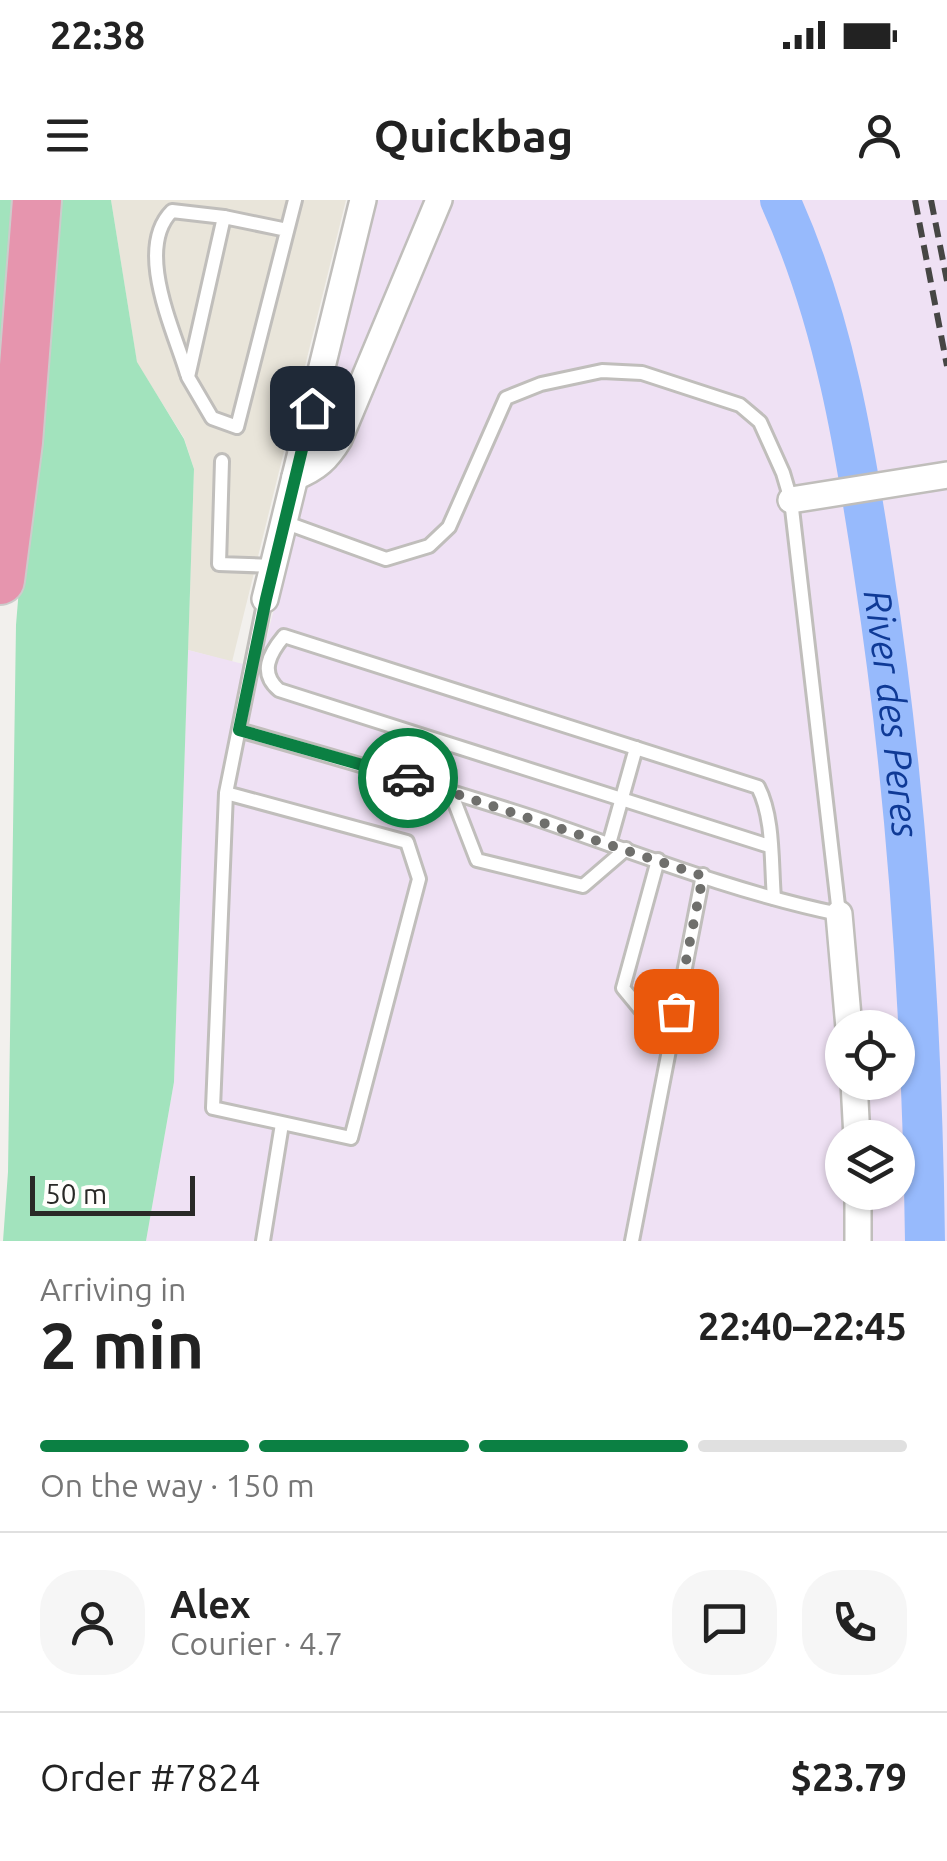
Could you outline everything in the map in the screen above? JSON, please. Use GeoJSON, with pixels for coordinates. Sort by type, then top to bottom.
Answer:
{"type":"FeatureCollection","features":[{"type":"Feature","properties":{"kind":"highway"},"geometry":{"type":"LineString","coordinates":[[0,580],[18,442],[37,200]]}},
{"type":"Feature","properties":{"kind":"street"},"geometry":{"type":"LineString","coordinates":[[266,599],[364,200]]}},
{"type":"Feature","properties":{"kind":"street"},"geometry":{"type":"LineString","coordinates":[[295,477],[315,469],[328,458],[339,439],[439,200]]}},
{"type":"Feature","properties":{"kind":"street"},"geometry":{"type":"LineString","coordinates":[[791,500],[947,475]]}},
{"type":"Feature","properties":{"kind":"street"},"geometry":{"type":"LineString","coordinates":[[839,914],[847,1010]]}},
{"type":"Feature","properties":{"kind":"street"},"geometry":{"type":"LineString","coordinates":[[858,1210],[858,1241]]}},
{"type":"Feature","properties":{"kind":"lane"},"geometry":{"type":"LineString","coordinates":[[287,230],[224,217],[172,212],[162,221],[155,248],[156,273],[188,377],[212,418],[237,427],[295,200]]}},
{"type":"Feature","properties":{"kind":"lane"},"geometry":{"type":"LineString","coordinates":[[188,377],[224,217]]}},
{"type":"Feature","properties":{"kind":"lane"},"geometry":{"type":"LineString","coordinates":[[239,730],[450,790],[703,876],[839,914],[791,500],[760,422],[740,405],[642,373],[602,371],[541,384],[506,398],[449,528],[429,546],[386,559],[284,522]]}},
{"type":"Feature","properties":{"kind":"lane"},"geometry":{"type":"LineString","coordinates":[[222,461],[219,564],[274,566]]}},
{"type":"Feature","properties":{"kind":"lane"},"geometry":{"type":"LineString","coordinates":[[226,792],[407,842],[419,879],[351,1138],[213,1108],[226,792],[266,599]]}},
{"type":"Feature","properties":{"kind":"lane"},"geometry":{"type":"LineString","coordinates":[[769,846],[279,690],[266,673],[272,651],[284,636],[758,786],[764,800],[769,846],[774,898]]}},
{"type":"Feature","properties":{"kind":"lane"},"geometry":{"type":"LineString","coordinates":[[609,844],[636,748]]}},
{"type":"Feature","properties":{"kind":"lane"},"geometry":{"type":"LineString","coordinates":[[450,790],[477,860],[583,886],[626,850]]}},
{"type":"Feature","properties":{"kind":"lane"},"geometry":{"type":"LineString","coordinates":[[658,860],[623,988],[670,1045]]}},
{"type":"Feature","properties":{"kind":"lane"},"geometry":{"type":"LineString","coordinates":[[632,1241],[703,876]]}},
{"type":"Feature","properties":{"kind":"lane"},"geometry":{"type":"LineString","coordinates":[[263,1241],[282,1124]]}},
{"type":"Feature","properties":{"kind":"shaded area"},"geometry":{"type":"Polygon","coordinates":[[[111,200],[346,200],[232,662],[188,650],[194,469],[184,438],[137,363],[111,200]]]}},
{"type":"Feature","properties":{"kind":"shaded area"},"geometry":{"type":"Polygon","coordinates":[[[378,200],[947,200],[947,1241],[146,1241],[174,1082],[188,650],[259,668],[378,200]]]}},
{"type":"Feature","properties":{"kind":"green space"},"geometry":{"type":"Polygon","coordinates":[[[0,200],[22,200],[0,432],[0,200]]]}},
{"type":"Feature","properties":{"kind":"green space"},"geometry":{"type":"Polygon","coordinates":[[[51,200],[111,200],[137,362],[184,439],[194,469],[174,1082],[146,1241],[3,1241],[8,1172],[16,625],[51,200]]]}},
{"type":"Feature","properties":{"kind":"waterway","name":"River des Peres"},"geometry":{"type":"LineString","coordinates":[[780,200],[815,290],[840,384],[886,657],[911,907],[925,1241]]}},
{"type":"Feature","properties":{"kind":"railway"},"geometry":{"type":"LineString","coordinates":[[915,200],[947,366]]}},
{"type":"Feature","properties":{"kind":"railway"},"geometry":{"type":"LineString","coordinates":[[931,200],[947,281]]}},
{"type":"Feature","properties":{"kind":"way so far"},"geometry":{"type":"LineString","coordinates":[[408,778],[703,876],[676,1011]]}},
{"type":"Feature","properties":{"kind":"route"},"geometry":{"type":"LineString","coordinates":[[312,408],[239,730],[408,778]]}}]}
